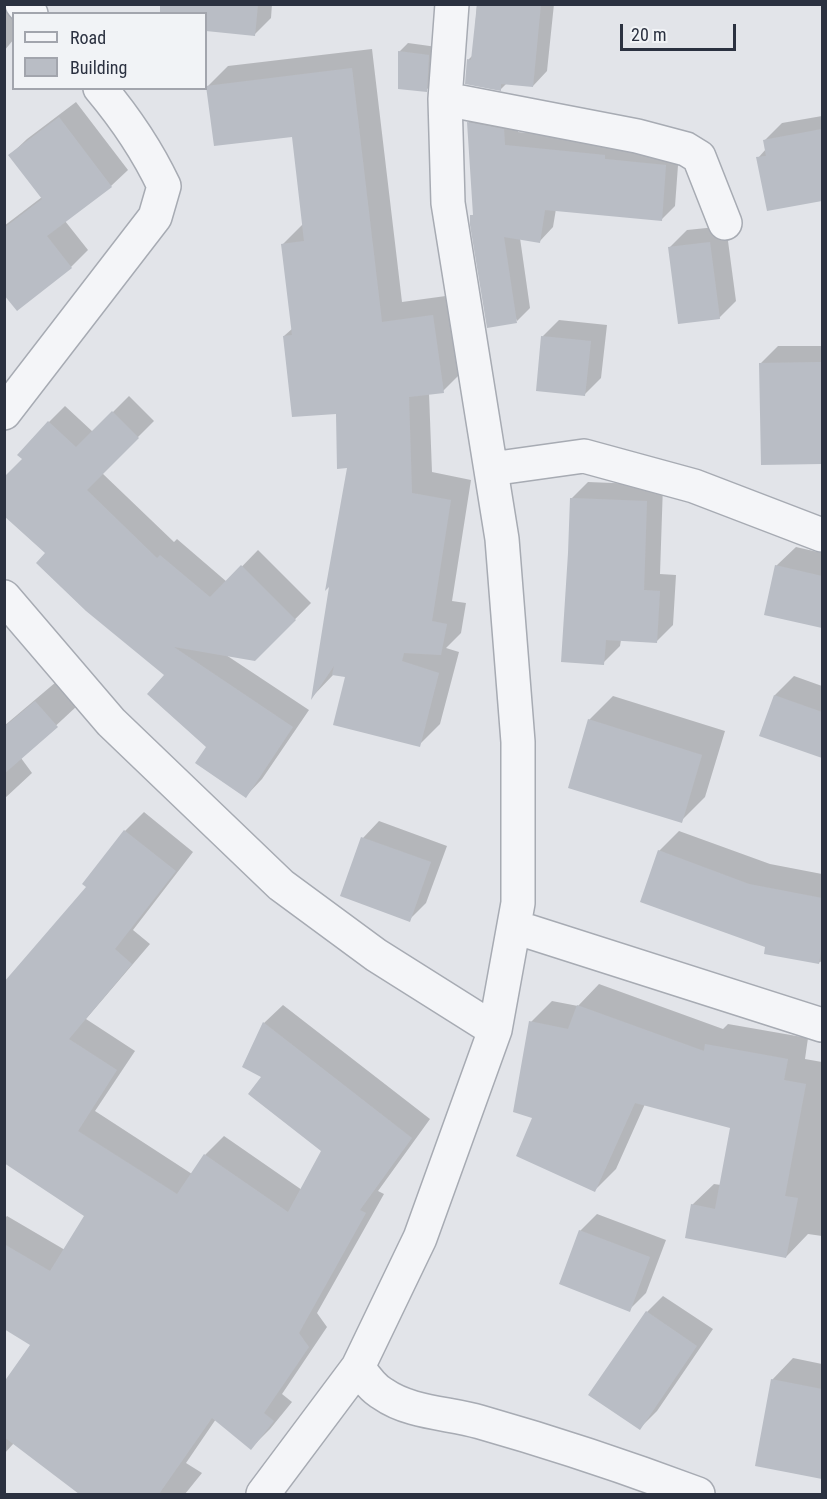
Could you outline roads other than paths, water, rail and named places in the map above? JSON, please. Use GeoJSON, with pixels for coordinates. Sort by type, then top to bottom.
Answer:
{"type":"FeatureCollection","features":[{"type":"Feature","properties":{"kind":"street"},"geometry":{"type":"LineString","coordinates":[[263,1494],[358,1367],[420,1238],[495,1030],[515,927],[518,903],[518,742],[502,539],[448,203],[444,99],[452,4]]}},
{"type":"Feature","properties":{"kind":"street"},"geometry":{"type":"LineString","coordinates":[[4,413],[155,217],[164,186],[152,159],[123,115],[102,90]]}},
{"type":"Feature","properties":{"kind":"street"},"geometry":{"type":"LineString","coordinates":[[444,99],[637,136],[686,149],[699,157],[724,223]]}},
{"type":"Feature","properties":{"kind":"street"},"geometry":{"type":"LineString","coordinates":[[491,469],[584,456],[694,486],[822,535]]}},
{"type":"Feature","properties":{"kind":"street"},"geometry":{"type":"LineString","coordinates":[[4,597],[111,722],[281,885],[376,955],[495,1030]]}},
{"type":"Feature","properties":{"kind":"street"},"geometry":{"type":"LineString","coordinates":[[515,927],[822,1025]]}},
{"type":"Feature","properties":{"kind":"street"},"geometry":{"type":"LineString","coordinates":[[358,1367],[382,1394],[404,1404],[477,1421],[613,1462],[698,1494]]}}]}
